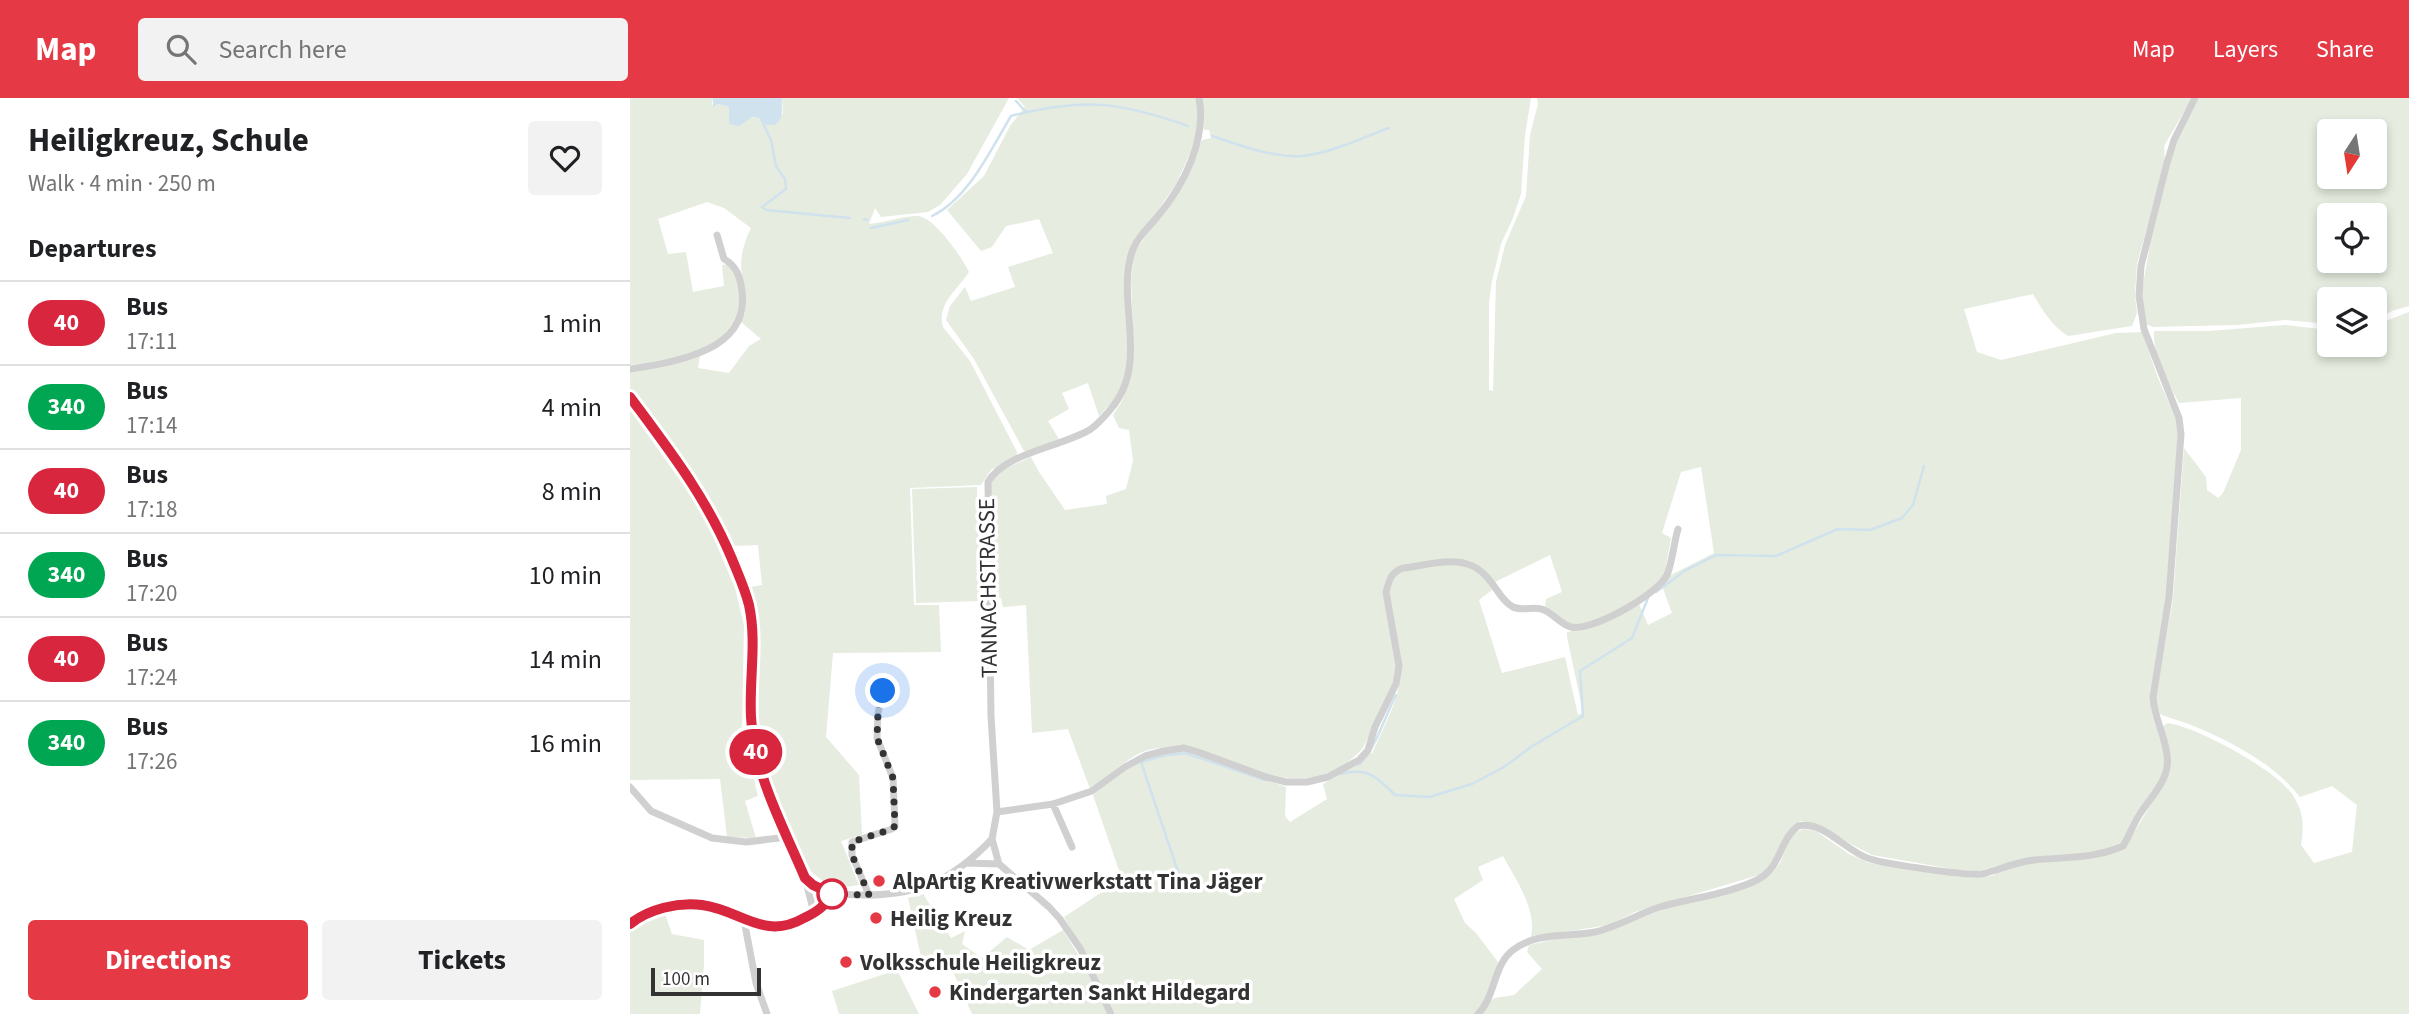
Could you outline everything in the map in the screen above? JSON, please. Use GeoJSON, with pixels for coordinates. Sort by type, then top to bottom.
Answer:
{"type":"FeatureCollection","features":[{"type":"Feature","properties":{"kind":"street","name":"TANNACHSTRASSE"},"geometry":{"type":"LineString","coordinates":[[999,864],[992,839],[997,812],[990,716],[988,482],[995,472],[1007,464],[1062,443],[1091,428],[1120,397],[1126,381],[1131,350],[1128,281],[1131,253],[1179,185],[1195,149],[1202,113],[1199,98]]}},
{"type":"Feature","properties":{"kind":"street"},"geometry":{"type":"LineString","coordinates":[[1478,1014],[1492,994],[1503,958],[1515,948],[1535,939],[1610,928],[1659,908],[1749,883],[1760,878],[1777,861],[1786,839],[1803,825],[1818,829],[1871,860],[1979,874],[2015,863],[2080,858],[2123,846],[2146,805],[2163,782],[2168,764],[2167,751],[2153,708],[2153,697],[2169,597],[2181,451],[2179,418],[2140,314],[2138,296],[2141,266],[2174,140],[2194,98]]}},
{"type":"Feature","properties":{"kind":"street"},"geometry":{"type":"LineString","coordinates":[[630,369],[693,355],[715,347],[737,325],[742,296],[738,272],[732,263],[724,259],[717,235]]}},
{"type":"Feature","properties":{"kind":"street"},"geometry":{"type":"LineString","coordinates":[[630,397],[700,494],[718,525],[743,586],[752,625],[750,687],[753,737],[767,791],[805,878],[814,913]]}},
{"type":"Feature","properties":{"kind":"street"},"geometry":{"type":"LineString","coordinates":[[997,812],[1053,804],[1092,791],[1145,756],[1184,748],[1286,782],[1307,782],[1328,777],[1359,760],[1368,750],[1375,727],[1396,684],[1399,666],[1386,592],[1388,582],[1396,570],[1465,563],[1483,572],[1510,606],[1542,608],[1563,624],[1581,628],[1621,611],[1659,585],[1668,572],[1678,529]]}},
{"type":"Feature","properties":{"kind":"street"},"geometry":{"type":"LineString","coordinates":[[869,895],[852,855],[852,842],[895,826],[893,778],[877,738],[878,713],[883,691]]}},
{"type":"Feature","properties":{"kind":"street"},"geometry":{"type":"LineString","coordinates":[[630,787],[650,811],[712,838],[746,842],[788,837]]}},
{"type":"Feature","properties":{"kind":"street"},"geometry":{"type":"LineString","coordinates":[[1053,804],[1072,847]]}},
{"type":"Feature","properties":{"kind":"street"},"geometry":{"type":"LineString","coordinates":[[805,878],[832,894],[913,892],[930,886],[967,863],[992,839]]}},
{"type":"Feature","properties":{"kind":"street"},"geometry":{"type":"LineString","coordinates":[[967,863],[999,864],[1060,919],[1081,950],[1111,1014]]}},
{"type":"Feature","properties":{"kind":"street"},"geometry":{"type":"LineString","coordinates":[[630,924],[647,912],[661,908],[701,905],[777,928],[814,913],[823,907],[832,894]]}},
{"type":"Feature","properties":{"kind":"street"},"geometry":{"type":"LineString","coordinates":[[744,920],[756,983],[767,1014]]}},
{"type":"Feature","properties":{"kind":"shaded area"},"geometry":{"type":"Polygon","coordinates":[[[630,98],[713,98],[714,108],[718,104],[729,107],[745,121],[752,117],[758,118],[762,123],[783,114],[782,98],[1009,98],[967,174],[940,205],[928,212],[881,217],[875,208],[869,224],[912,216],[924,218],[939,230],[960,257],[969,272],[945,304],[943,327],[970,361],[1017,456],[991,470],[981,485],[910,488],[914,605],[939,605],[941,652],[833,653],[826,737],[859,775],[862,835],[841,841],[859,885],[839,888],[829,886],[808,869],[766,780],[755,716],[756,624],[750,587],[762,585],[758,545],[733,546],[702,491],[630,390],[630,371],[700,356],[698,368],[729,373],[749,346],[761,339],[741,322],[746,302],[741,261],[751,228],[724,208],[707,202],[658,219],[668,254],[686,252],[693,292],[724,286],[722,265],[729,264],[740,292],[735,318],[715,344],[703,350],[630,365],[630,98]]]}},
{"type":"Feature","properties":{"kind":"shaded area"},"geometry":{"type":"Polygon","coordinates":[[[1017,98],[1197,98],[1198,128],[1192,149],[1176,184],[1129,252],[1129,350],[1124,381],[1118,396],[1099,416],[1088,383],[1062,393],[1069,409],[1048,421],[1059,439],[1029,452],[1024,451],[974,359],[946,320],[950,306],[965,287],[971,301],[1015,287],[1008,267],[1053,253],[1039,219],[1006,226],[992,247],[981,251],[947,210],[984,176],[1010,126],[1025,107],[1017,98]]]}},
{"type":"Feature","properties":{"kind":"shaded area"},"geometry":{"type":"Polygon","coordinates":[[[1202,98],[1531,98],[1525,135],[1521,194],[1501,244],[1489,303],[1489,390],[1493,391],[1496,282],[1505,245],[1526,196],[1530,135],[1537,98],[2192,98],[2164,146],[2165,161],[2137,264],[2137,313],[2132,326],[2068,336],[2052,322],[2033,294],[1964,309],[1977,352],[2001,360],[2116,333],[2142,332],[2176,419],[2178,433],[2166,596],[2150,697],[2151,711],[2165,761],[2159,781],[2129,827],[2124,840],[2126,846],[2169,774],[2170,756],[2163,726],[2168,723],[2217,741],[2255,763],[2285,787],[2294,797],[2301,815],[2301,845],[2314,863],[2352,852],[2357,805],[2332,786],[2300,797],[2278,774],[2239,747],[2192,725],[2160,714],[2156,707],[2173,598],[2184,448],[2206,477],[2207,490],[2218,498],[2223,493],[2241,450],[2241,398],[2179,403],[2159,359],[2154,331],[2209,331],[2285,325],[2317,329],[2317,357],[2387,357],[2387,320],[2409,312],[2409,1014],[1115,1014],[1064,917],[1122,879],[1093,795],[1140,762],[1165,754],[1180,753],[1196,754],[1286,787],[1285,816],[1290,822],[1327,799],[1323,784],[1360,762],[1369,751],[1372,754],[1391,711],[1398,690],[1401,667],[1389,594],[1398,572],[1415,567],[1458,565],[1481,573],[1492,590],[1479,600],[1502,673],[1565,657],[1578,715],[1583,712],[1567,632],[1589,628],[1639,604],[1648,625],[1672,613],[1662,586],[1671,575],[1714,553],[1701,467],[1681,472],[1662,533],[1671,538],[1664,577],[1635,600],[1595,621],[1569,623],[1545,607],[1546,599],[1562,592],[1550,555],[1495,582],[1484,572],[1463,561],[1441,560],[1403,565],[1388,575],[1383,592],[1396,666],[1391,692],[1363,748],[1346,764],[1310,778],[1292,778],[1254,770],[1193,748],[1170,747],[1138,754],[1090,789],[1068,729],[1032,733],[1026,605],[1003,607],[1001,598],[993,598],[990,487],[996,473],[1031,457],[1065,510],[1107,504],[1106,496],[1126,489],[1133,461],[1129,430],[1119,428],[1113,415],[1129,383],[1134,351],[1131,281],[1134,253],[1181,186],[1202,140],[1211,138],[1209,130],[1204,130],[1202,98]],[[1801,821],[1788,831],[1772,862],[1759,875],[1635,912],[1609,925],[1531,937],[1528,905],[1503,856],[1478,867],[1483,880],[1454,899],[1465,923],[1498,962],[1489,992],[1481,1006],[1495,998],[1514,995],[1542,969],[1527,952],[1529,945],[1566,937],[1596,935],[1659,911],[1750,886],[1772,873],[1780,863],[1789,841],[1796,832],[1804,829],[1816,831],[1849,854],[1869,863],[1980,878],[1995,875],[1998,866],[1978,871],[1958,870],[1872,855],[1811,823],[1801,821]]]}},
{"type":"Feature","properties":{"kind":"shaded area"},"geometry":{"type":"Polygon","coordinates":[[[2199,98],[2409,98],[2409,306],[2387,314],[2387,287],[2317,287],[2317,323],[2285,320],[2237,325],[2153,327],[2146,324],[2141,296],[2151,239],[2176,141],[2199,98]]]}},
{"type":"Feature","properties":{"kind":"shaded area"},"geometry":{"type":"Polygon","coordinates":[[[630,410],[693,498],[710,529],[735,588],[744,625],[742,730],[758,796],[745,801],[756,838],[727,837],[720,779],[630,780],[630,410]]]}},
{"type":"Feature","properties":{"kind":"shaded area"},"geometry":{"type":"Polygon","coordinates":[[[977,487],[981,601],[916,603],[912,489],[977,487]]]}},
{"type":"Feature","properties":{"kind":"shaded area"},"geometry":{"type":"Polygon","coordinates":[[[923,894],[951,938],[965,931],[962,944],[982,958],[1007,937],[1029,950],[1063,930],[1089,972],[1108,1014],[972,1014],[949,963],[923,966],[908,898],[923,894]]]}},
{"type":"Feature","properties":{"kind":"shaded area"},"geometry":{"type":"Polygon","coordinates":[[[664,911],[672,934],[704,940],[700,1014],[630,1014],[630,930],[648,915],[664,911]]]}},
{"type":"Feature","properties":{"kind":"shaded area"},"geometry":{"type":"Polygon","coordinates":[[[897,970],[919,1014],[839,1014],[832,991],[897,970]]]}},
{"type":"Feature","properties":{"kind":"water"},"geometry":{"type":"Polygon","coordinates":[[[713,98],[782,98],[781,116],[775,125],[766,125],[758,118],[752,117],[739,126],[729,124],[729,107],[718,104],[713,108],[713,98]]]}},
{"type":"Feature","properties":{"kind":"waterway"},"geometry":{"type":"LineString","coordinates":[[1016,101],[1025,111]]}},
{"type":"Feature","properties":{"kind":"waterway"},"geometry":{"type":"LineString","coordinates":[[932,216],[945,208],[968,185],[1011,116],[1059,106],[1100,105],[1141,111],[1188,126]]}},
{"type":"Feature","properties":{"kind":"waterway"},"geometry":{"type":"LineString","coordinates":[[761,119],[771,140],[776,166],[785,179],[786,189],[762,207],[766,210],[850,218]]}},
{"type":"Feature","properties":{"kind":"waterway"},"geometry":{"type":"LineString","coordinates":[[1212,136],[1268,153],[1302,156],[1335,148],[1389,128]]}},
{"type":"Feature","properties":{"kind":"waterway"},"geometry":{"type":"LineString","coordinates":[[871,228],[908,220]]}},
{"type":"Feature","properties":{"kind":"waterway"},"geometry":{"type":"LineString","coordinates":[[1656,592],[1686,570],[1716,555],[1776,556],[1838,529],[1870,530],[1902,518],[1913,505],[1924,466]]}},
{"type":"Feature","properties":{"kind":"waterway"},"geometry":{"type":"LineString","coordinates":[[1340,774],[1364,773],[1376,778],[1395,795],[1429,797],[1472,784],[1504,767],[1531,747],[1583,716],[1580,671],[1632,638],[1648,598]]}},
{"type":"Feature","properties":{"kind":"waterway"},"geometry":{"type":"LineString","coordinates":[[1358,765],[1369,753],[1396,695]]}},
{"type":"Feature","properties":{"kind":"waterway"},"geometry":{"type":"LineString","coordinates":[[1184,889],[1141,762],[1185,753],[1265,780]]}},
{"type":"Feature","properties":{"kind":"bus line","name":"40"},"geometry":{"type":"LineString","coordinates":[[630,397],[700,494],[718,525],[743,586],[752,625],[751,716],[758,760],[767,791],[805,878],[832,894],[826,904],[814,913],[800,921],[777,928],[701,905],[661,908],[647,912],[630,924]]}},
{"type":"Feature","properties":{"kind":"place","name":"AlpArtig Kreativwerkstatt Tina Jäger"},"geometry":{"type":"Point","coordinates":[879,881]}},
{"type":"Feature","properties":{"kind":"place","name":"Heilig Kreuz"},"geometry":{"type":"Point","coordinates":[876,918]}},
{"type":"Feature","properties":{"kind":"place","name":"Volksschule Heiligkreuz"},"geometry":{"type":"Point","coordinates":[846,962]}},
{"type":"Feature","properties":{"kind":"place","name":"Kindergarten Sankt Hildegard"},"geometry":{"type":"Point","coordinates":[935,992]}},
{"type":"Feature","properties":{"kind":"route"},"geometry":{"type":"LineString","coordinates":[[832,894],[869,895],[852,855],[852,842],[895,826],[893,778],[877,738],[878,713],[883,691]]}}]}
